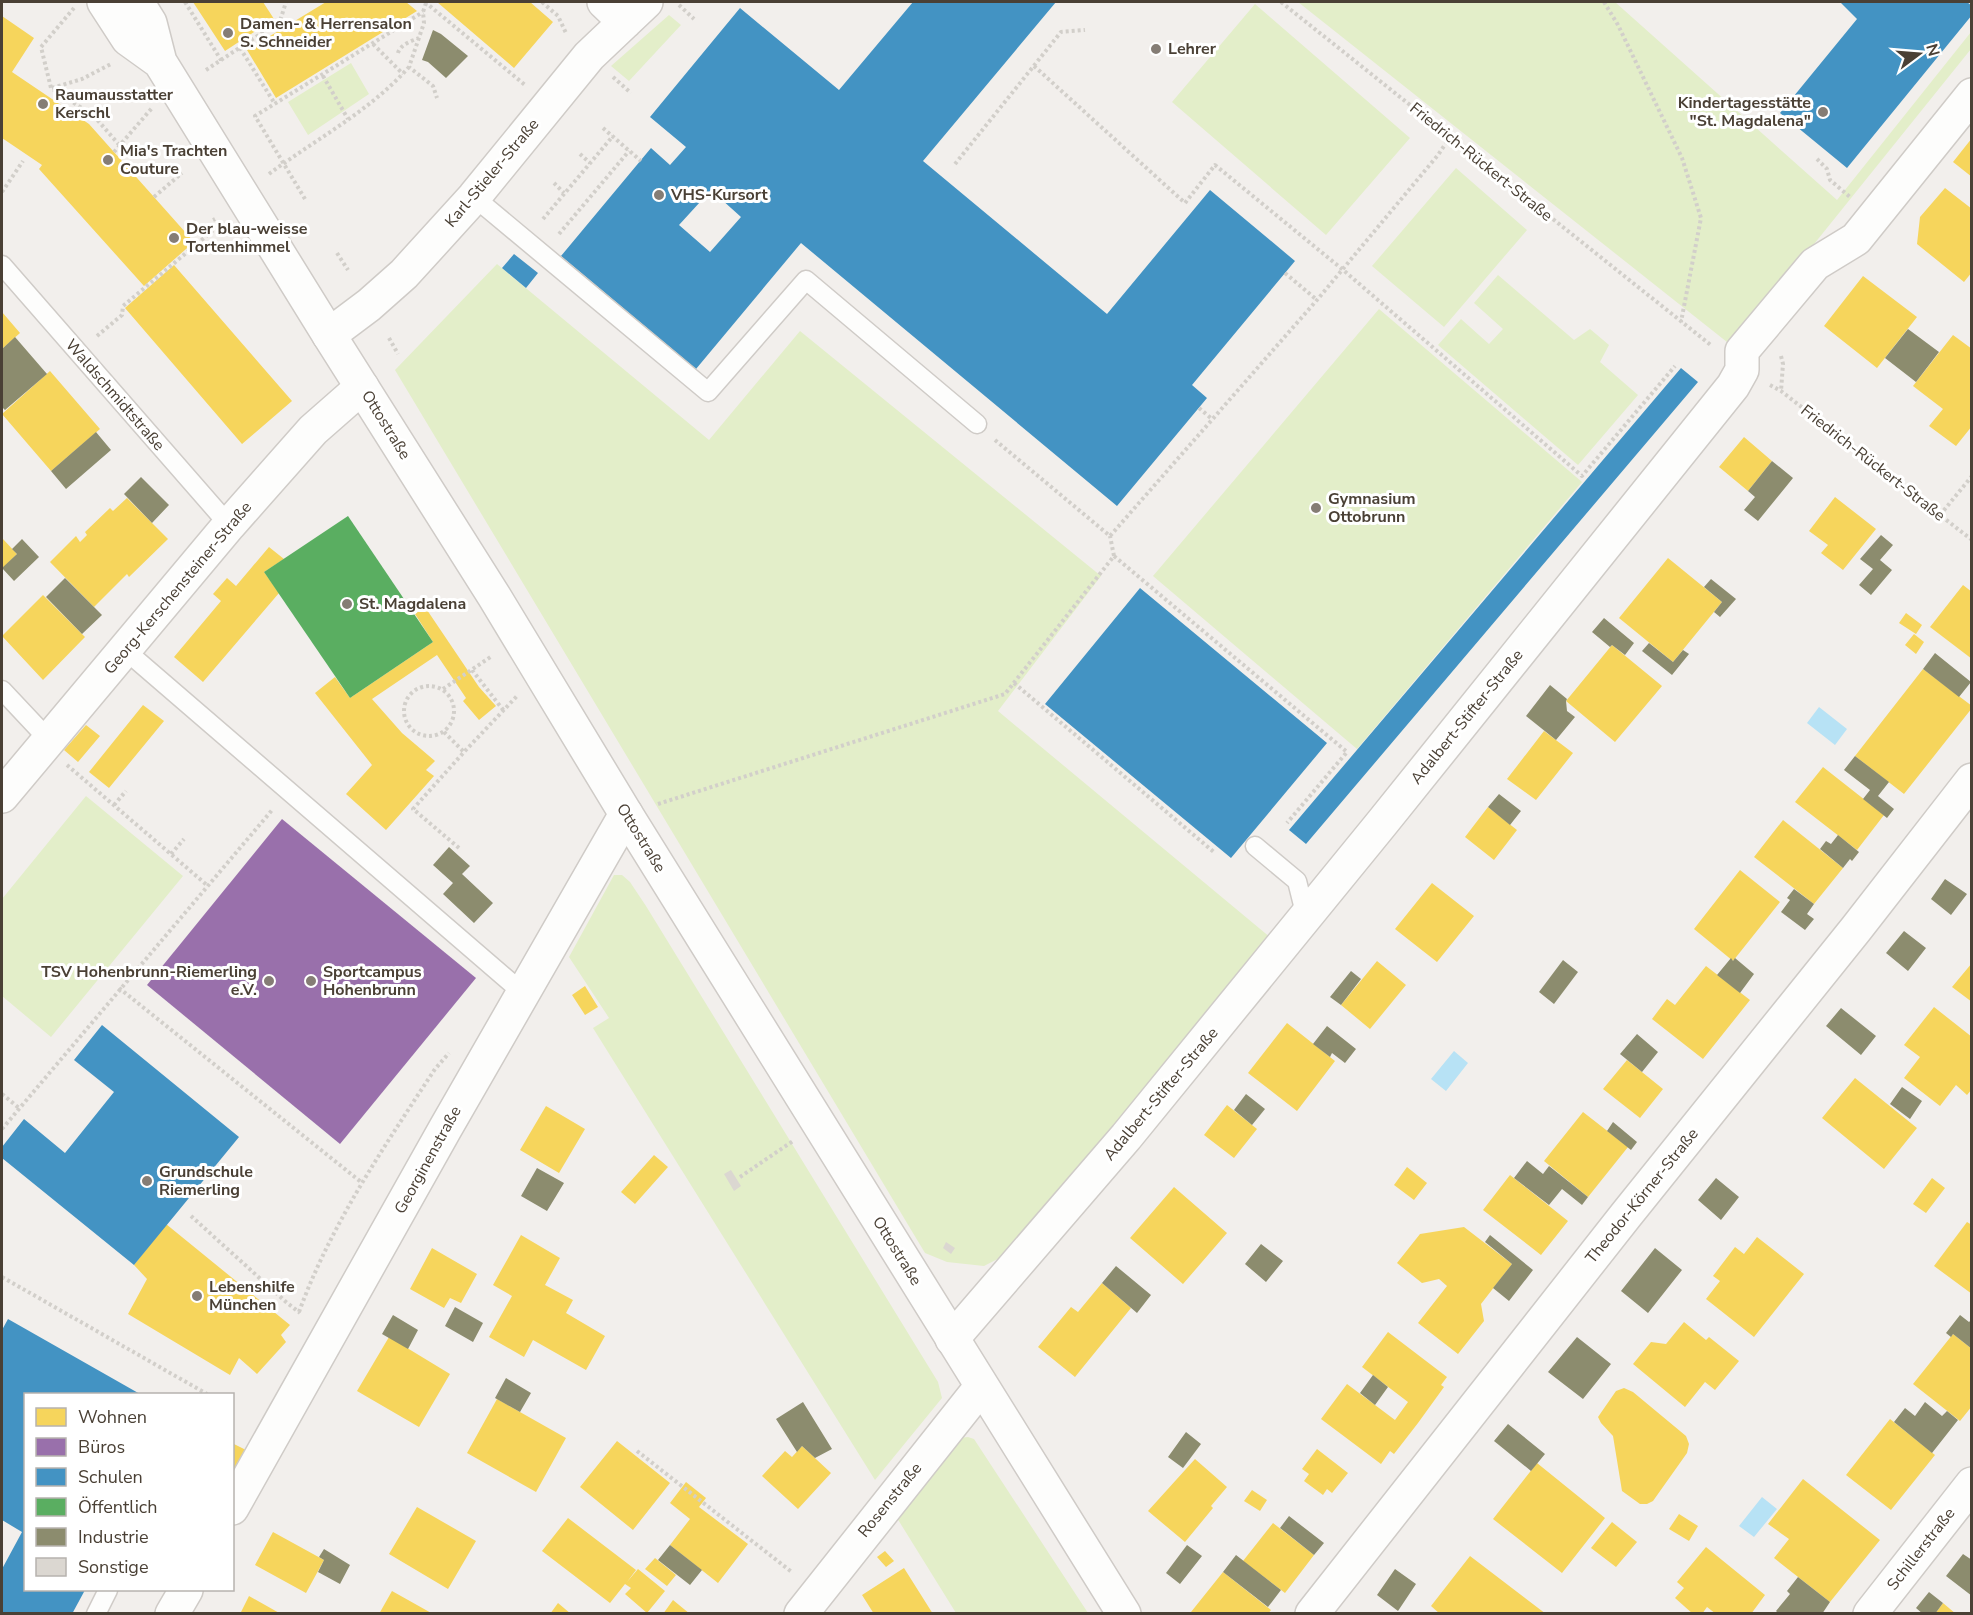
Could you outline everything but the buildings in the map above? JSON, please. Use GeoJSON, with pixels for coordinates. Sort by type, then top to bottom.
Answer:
{"type":"FeatureCollection","features":[{"type":"Feature","properties":{"kind":"street","name":"Ottostraße"},"geometry":{"type":"LineString","coordinates":[[104,2],[128,39],[160,62]]}},
{"type":"Feature","properties":{"kind":"street","name":"Ottostraße"},"geometry":{"type":"LineString","coordinates":[[137,2],[150,23],[160,62],[494,596],[626,814],[1124,1614]]}},
{"type":"Feature","properties":{"kind":"street","name":"Karl-Stieler-Straße"},"geometry":{"type":"LineString","coordinates":[[329,335],[369,305],[404,274],[474,197],[589,56],[625,8]]}},
{"type":"Feature","properties":{"kind":"street","name":"Adalbert-Stifter-Straße"},"geometry":{"type":"LineString","coordinates":[[952,1339],[1126,1137],[1733,386],[1742,370],[1742,351],[1815,264],[1856,239],[1971,95]]}},
{"type":"Feature","properties":{"kind":"street","name":"Georg-Kerschensteiner-Straße"},"geometry":{"type":"LineString","coordinates":[[2,796],[313,430],[362,387]]}},
{"type":"Feature","properties":{"kind":"street","name":"Theodor-Körner-Straße"},"geometry":{"type":"LineString","coordinates":[[1312,1614],[1619,1224],[1856,929],[1971,780]]}},
{"type":"Feature","properties":{"kind":"street","name":"Georginenstraße"},"geometry":{"type":"LineString","coordinates":[[234,1504],[626,814]]}},
{"type":"Feature","properties":{"kind":"street","name":"Rosenstraße"},"geometry":{"type":"LineString","coordinates":[[809,1603],[981,1387]]}},
{"type":"Feature","properties":{"kind":"street","name":"Schillerstraße"},"geometry":{"type":"LineString","coordinates":[[1870,1614],[1971,1484]]}},
{"type":"Feature","properties":{"kind":"street"},"geometry":{"type":"LineString","coordinates":[[172,1614],[185,1591]]}},
{"type":"Feature","properties":{"kind":"lane"},"geometry":{"type":"LineString","coordinates":[[474,197],[708,392],[806,280],[977,424]]}},
{"type":"Feature","properties":{"kind":"lane","name":"Waldschmidtstraße"},"geometry":{"type":"LineString","coordinates":[[2,265],[230,525]]}},
{"type":"Feature","properties":{"kind":"lane"},"geometry":{"type":"LineString","coordinates":[[125,650],[523,993]]}},
{"type":"Feature","properties":{"kind":"lane"},"geometry":{"type":"LineString","coordinates":[[2,690],[46,743]]}},
{"type":"Feature","properties":{"kind":"lane"},"geometry":{"type":"LineString","coordinates":[[1255,846],[1297,881],[1306,917]]}},
{"type":"Feature","properties":{"kind":"lane"},"geometry":{"type":"LineString","coordinates":[[96,1614],[108,1591]]}},
{"type":"Feature","properties":{"kind":"path"},"geometry":{"type":"LineString","coordinates":[[79,2],[41,47],[51,88],[94,116],[121,147]]}},
{"type":"Feature","properties":{"kind":"path"},"geometry":{"type":"LineString","coordinates":[[185,2],[221,60]]}},
{"type":"Feature","properties":{"kind":"path"},"geometry":{"type":"LineString","coordinates":[[206,70],[280,21],[286,2]]}},
{"type":"Feature","properties":{"kind":"path"},"geometry":{"type":"LineString","coordinates":[[269,174],[348,119],[410,67],[424,23],[423,12],[426,2],[521,82]]}},
{"type":"Feature","properties":{"kind":"path","name":"Friedrich-Rückert-Straße"},"geometry":{"type":"LineString","coordinates":[[1281,2],[1682,322],[1701,218],[1682,158],[1618,25],[1604,2]]}},
{"type":"Feature","properties":{"kind":"path"},"geometry":{"type":"LineString","coordinates":[[679,6],[694,19]]}},
{"type":"Feature","properties":{"kind":"path"},"geometry":{"type":"LineString","coordinates":[[305,199],[255,116],[423,12]]}},
{"type":"Feature","properties":{"kind":"path"},"geometry":{"type":"LineString","coordinates":[[955,164],[1061,32],[1085,30]]}},
{"type":"Feature","properties":{"kind":"path"},"geometry":{"type":"LineString","coordinates":[[398,53],[409,42],[419,38]]}},
{"type":"Feature","properties":{"kind":"path"},"geometry":{"type":"LineString","coordinates":[[373,44],[403,74]]}},
{"type":"Feature","properties":{"kind":"path"},"geometry":{"type":"LineString","coordinates":[[240,48],[275,104]]}},
{"type":"Feature","properties":{"kind":"path"},"geometry":{"type":"LineString","coordinates":[[51,88],[82,79],[112,64]]}},
{"type":"Feature","properties":{"kind":"path"},"geometry":{"type":"LineString","coordinates":[[1034,66],[1185,203],[1215,165],[1342,269],[1582,476],[1675,366]]}},
{"type":"Feature","properties":{"kind":"path"},"geometry":{"type":"LineString","coordinates":[[410,67],[433,86],[437,98]]}},
{"type":"Feature","properties":{"kind":"path"},"geometry":{"type":"LineString","coordinates":[[323,76],[348,119]]}},
{"type":"Feature","properties":{"kind":"path"},"geometry":{"type":"LineString","coordinates":[[114,152],[121,147],[152,107]]}},
{"type":"Feature","properties":{"kind":"path"},"geometry":{"type":"LineString","coordinates":[[603,128],[640,161]]}},
{"type":"Feature","properties":{"kind":"path"},"geometry":{"type":"LineString","coordinates":[[543,219],[613,136]]}},
{"type":"Feature","properties":{"kind":"path"},"geometry":{"type":"LineString","coordinates":[[1110,536],[1317,300],[1438,155],[1450,137]]}},
{"type":"Feature","properties":{"kind":"path"},"geometry":{"type":"LineString","coordinates":[[559,234],[629,151]]}},
{"type":"Feature","properties":{"kind":"path"},"geometry":{"type":"LineString","coordinates":[[579,154],[590,164]]}},
{"type":"Feature","properties":{"kind":"path"},"geometry":{"type":"LineString","coordinates":[[1816,159],[1827,169],[1830,180],[1856,202]]}},
{"type":"Feature","properties":{"kind":"path"},"geometry":{"type":"LineString","coordinates":[[2,192],[23,161]]}},
{"type":"Feature","properties":{"kind":"path"},"geometry":{"type":"LineString","coordinates":[[154,197],[182,173]]}},
{"type":"Feature","properties":{"kind":"path"},"geometry":{"type":"LineString","coordinates":[[554,183],[564,193]]}},
{"type":"Feature","properties":{"kind":"path"},"geometry":{"type":"LineString","coordinates":[[78,352],[122,315],[123,306],[217,227]]}},
{"type":"Feature","properties":{"kind":"path"},"geometry":{"type":"LineString","coordinates":[[338,253],[348,270]]}},
{"type":"Feature","properties":{"kind":"path"},"geometry":{"type":"LineString","coordinates":[[1285,273],[1317,300]]}},
{"type":"Feature","properties":{"kind":"path"},"geometry":{"type":"LineString","coordinates":[[389,338],[398,354]]}},
{"type":"Feature","properties":{"kind":"path","name":"Friedrich-Rückert-Straße"},"geometry":{"type":"LineString","coordinates":[[1742,370],[1781,391],[1971,540]]}},
{"type":"Feature","properties":{"kind":"path"},"geometry":{"type":"LineString","coordinates":[[1199,408],[1212,419]]}},
{"type":"Feature","properties":{"kind":"path"},"geometry":{"type":"LineString","coordinates":[[977,424],[1110,536],[1114,556],[1347,752],[1287,823]]}},
{"type":"Feature","properties":{"kind":"path"},"geometry":{"type":"LineString","coordinates":[[1940,515],[1971,476]]}},
{"type":"Feature","properties":{"kind":"path"},"geometry":{"type":"LineString","coordinates":[[626,814],[1005,694],[1114,556]]}},
{"type":"Feature","properties":{"kind":"path"},"geometry":{"type":"LineString","coordinates":[[443,689],[494,655]]}},
{"type":"Feature","properties":{"kind":"path"},"geometry":{"type":"LineString","coordinates":[[472,670],[504,711]]}},
{"type":"Feature","properties":{"kind":"path"},"geometry":{"type":"LineString","coordinates":[[1014,683],[1215,853]]}},
{"type":"Feature","properties":{"kind":"path"},"geometry":{"type":"LineString","coordinates":[[432,685],[443,689],[452,699],[455,711],[452,723],[444,732],[432,736],[420,735],[410,728],[404,718],[404,705],[410,694],[419,687],[432,685]]}},
{"type":"Feature","properties":{"kind":"path"},"geometry":{"type":"LineString","coordinates":[[459,848],[413,809],[519,695]]}},
{"type":"Feature","properties":{"kind":"path"},"geometry":{"type":"LineString","coordinates":[[444,732],[464,752]]}},
{"type":"Feature","properties":{"kind":"path"},"geometry":{"type":"LineString","coordinates":[[46,743],[114,806],[208,886]]}},
{"type":"Feature","properties":{"kind":"path"},"geometry":{"type":"LineString","coordinates":[[114,806],[126,791]]}},
{"type":"Feature","properties":{"kind":"path"},"geometry":{"type":"LineString","coordinates":[[2,1129],[288,791]]}},
{"type":"Feature","properties":{"kind":"path"},"geometry":{"type":"LineString","coordinates":[[171,854],[184,839]]}},
{"type":"Feature","properties":{"kind":"path"},"geometry":{"type":"LineString","coordinates":[[119,988],[361,1182]]}},
{"type":"Feature","properties":{"kind":"path"},"geometry":{"type":"LineString","coordinates":[[299,1312],[310,1282],[361,1182],[435,1069],[456,1045]]}},
{"type":"Feature","properties":{"kind":"path"},"geometry":{"type":"LineString","coordinates":[[2,1094],[19,1108]]}},
{"type":"Feature","properties":{"kind":"path"},"geometry":{"type":"LineString","coordinates":[[740,1177],[818,1124]]}},
{"type":"Feature","properties":{"kind":"path"},"geometry":{"type":"LineString","coordinates":[[191,1216],[286,1302],[329,1336]]}},
{"type":"Feature","properties":{"kind":"path"},"geometry":{"type":"LineString","coordinates":[[2,1277],[204,1393]]}},
{"type":"Feature","properties":{"kind":"path"},"geometry":{"type":"LineString","coordinates":[[637,1451],[809,1603]]}},
{"type":"Feature","properties":{"kind":"green space"},"geometry":{"type":"Polygon","coordinates":[[[1298,2],[1615,2],[1837,200],[1971,32],[1971,49],[1732,346],[1298,2]]]}},
{"type":"Feature","properties":{"kind":"green space"},"geometry":{"type":"Polygon","coordinates":[[[1255,4],[1410,138],[1326,235],[1172,102],[1255,4]]]}},
{"type":"Feature","properties":{"kind":"green space"},"geometry":{"type":"Polygon","coordinates":[[[669,15],[681,25],[629,81],[611,66],[669,15]]]}},
{"type":"Feature","properties":{"kind":"green space"},"geometry":{"type":"Polygon","coordinates":[[[351,63],[369,94],[308,135],[288,102],[351,63]]]}},
{"type":"Feature","properties":{"kind":"green space"},"geometry":{"type":"Polygon","coordinates":[[[1456,168],[1527,230],[1444,327],[1372,266],[1456,168]]]}},
{"type":"Feature","properties":{"kind":"green space"},"geometry":{"type":"Polygon","coordinates":[[[497,264],[709,440],[800,331],[1101,576],[998,711],[1271,938],[1019,1248],[984,1266],[947,1262],[925,1253],[395,370],[497,264]]]}},
{"type":"Feature","properties":{"kind":"green space"},"geometry":{"type":"Polygon","coordinates":[[[1498,275],[1574,340],[1590,329],[1609,345],[1600,362],[1638,395],[1578,465],[1438,345],[1461,319],[1489,344],[1503,329],[1474,303],[1498,275]]]}},
{"type":"Feature","properties":{"kind":"green space"},"geometry":{"type":"Polygon","coordinates":[[[1379,309],[1582,482],[1357,749],[1153,576],[1379,309]]]}},
{"type":"Feature","properties":{"kind":"green space"},"geometry":{"type":"Polygon","coordinates":[[[86,796],[183,876],[51,1037],[2,996],[2,899],[86,796]]]}},
{"type":"Feature","properties":{"kind":"green space"},"geometry":{"type":"Polygon","coordinates":[[[614,875],[622,875],[630,882],[646,906],[938,1382],[942,1398],[875,1480],[593,1028],[609,1018],[569,957],[614,875]]]}},
{"type":"Feature","properties":{"kind":"green space"},"geometry":{"type":"Polygon","coordinates":[[[959,1438],[974,1439],[1088,1613],[956,1613],[897,1518],[959,1438]]]}},
{"type":"Feature","properties":{"kind":"water"},"geometry":{"type":"Polygon","coordinates":[[[1819,707],[1847,729],[1835,745],[1807,723],[1819,707]]]}},
{"type":"Feature","properties":{"kind":"water"},"geometry":{"type":"Polygon","coordinates":[[[1454,1051],[1468,1063],[1446,1091],[1431,1079],[1454,1051]]]}},
{"type":"Feature","properties":{"kind":"water"},"geometry":{"type":"Polygon","coordinates":[[[1762,1497],[1777,1509],[1754,1537],[1739,1526],[1762,1497]]]}},
{"type":"Feature","properties":{"kind":"place","name":"Damen- & Herrensalon S. Schneider"},"geometry":{"type":"Point","coordinates":[228,33]}},
{"type":"Feature","properties":{"kind":"place","name":"Lehrer"},"geometry":{"type":"Point","coordinates":[1156,49]}},
{"type":"Feature","properties":{"kind":"place","name":"Raumausstatter Kerschl"},"geometry":{"type":"Point","coordinates":[43,104]}},
{"type":"Feature","properties":{"kind":"place","name":"Kindertagesstätte \"St. Magdalena\""},"geometry":{"type":"Point","coordinates":[1823,112]}},
{"type":"Feature","properties":{"kind":"place","name":"Mia's Trachten Couture"},"geometry":{"type":"Point","coordinates":[108,160]}},
{"type":"Feature","properties":{"kind":"place","name":"VHS-Kursort"},"geometry":{"type":"Point","coordinates":[659,195]}},
{"type":"Feature","properties":{"kind":"place","name":"Der blau-weisse Tortenhimmel"},"geometry":{"type":"Point","coordinates":[174,238]}},
{"type":"Feature","properties":{"kind":"place","name":"Gymnasium Ottobrunn"},"geometry":{"type":"Point","coordinates":[1316,508]}},
{"type":"Feature","properties":{"kind":"place","name":"St. Magdalena"},"geometry":{"type":"Point","coordinates":[347,604]}},
{"type":"Feature","properties":{"kind":"place","name":"TSV Hohenbrunn-Riemerling e.V."},"geometry":{"type":"Point","coordinates":[269,981]}},
{"type":"Feature","properties":{"kind":"place","name":"Sportcampus Hohenbrunn"},"geometry":{"type":"Point","coordinates":[311,981]}},
{"type":"Feature","properties":{"kind":"place","name":"Grundschule Riemerling"},"geometry":{"type":"Point","coordinates":[147,1181]}},
{"type":"Feature","properties":{"kind":"place","name":"Lebenshilfe München"},"geometry":{"type":"Point","coordinates":[197,1296]}}]}
